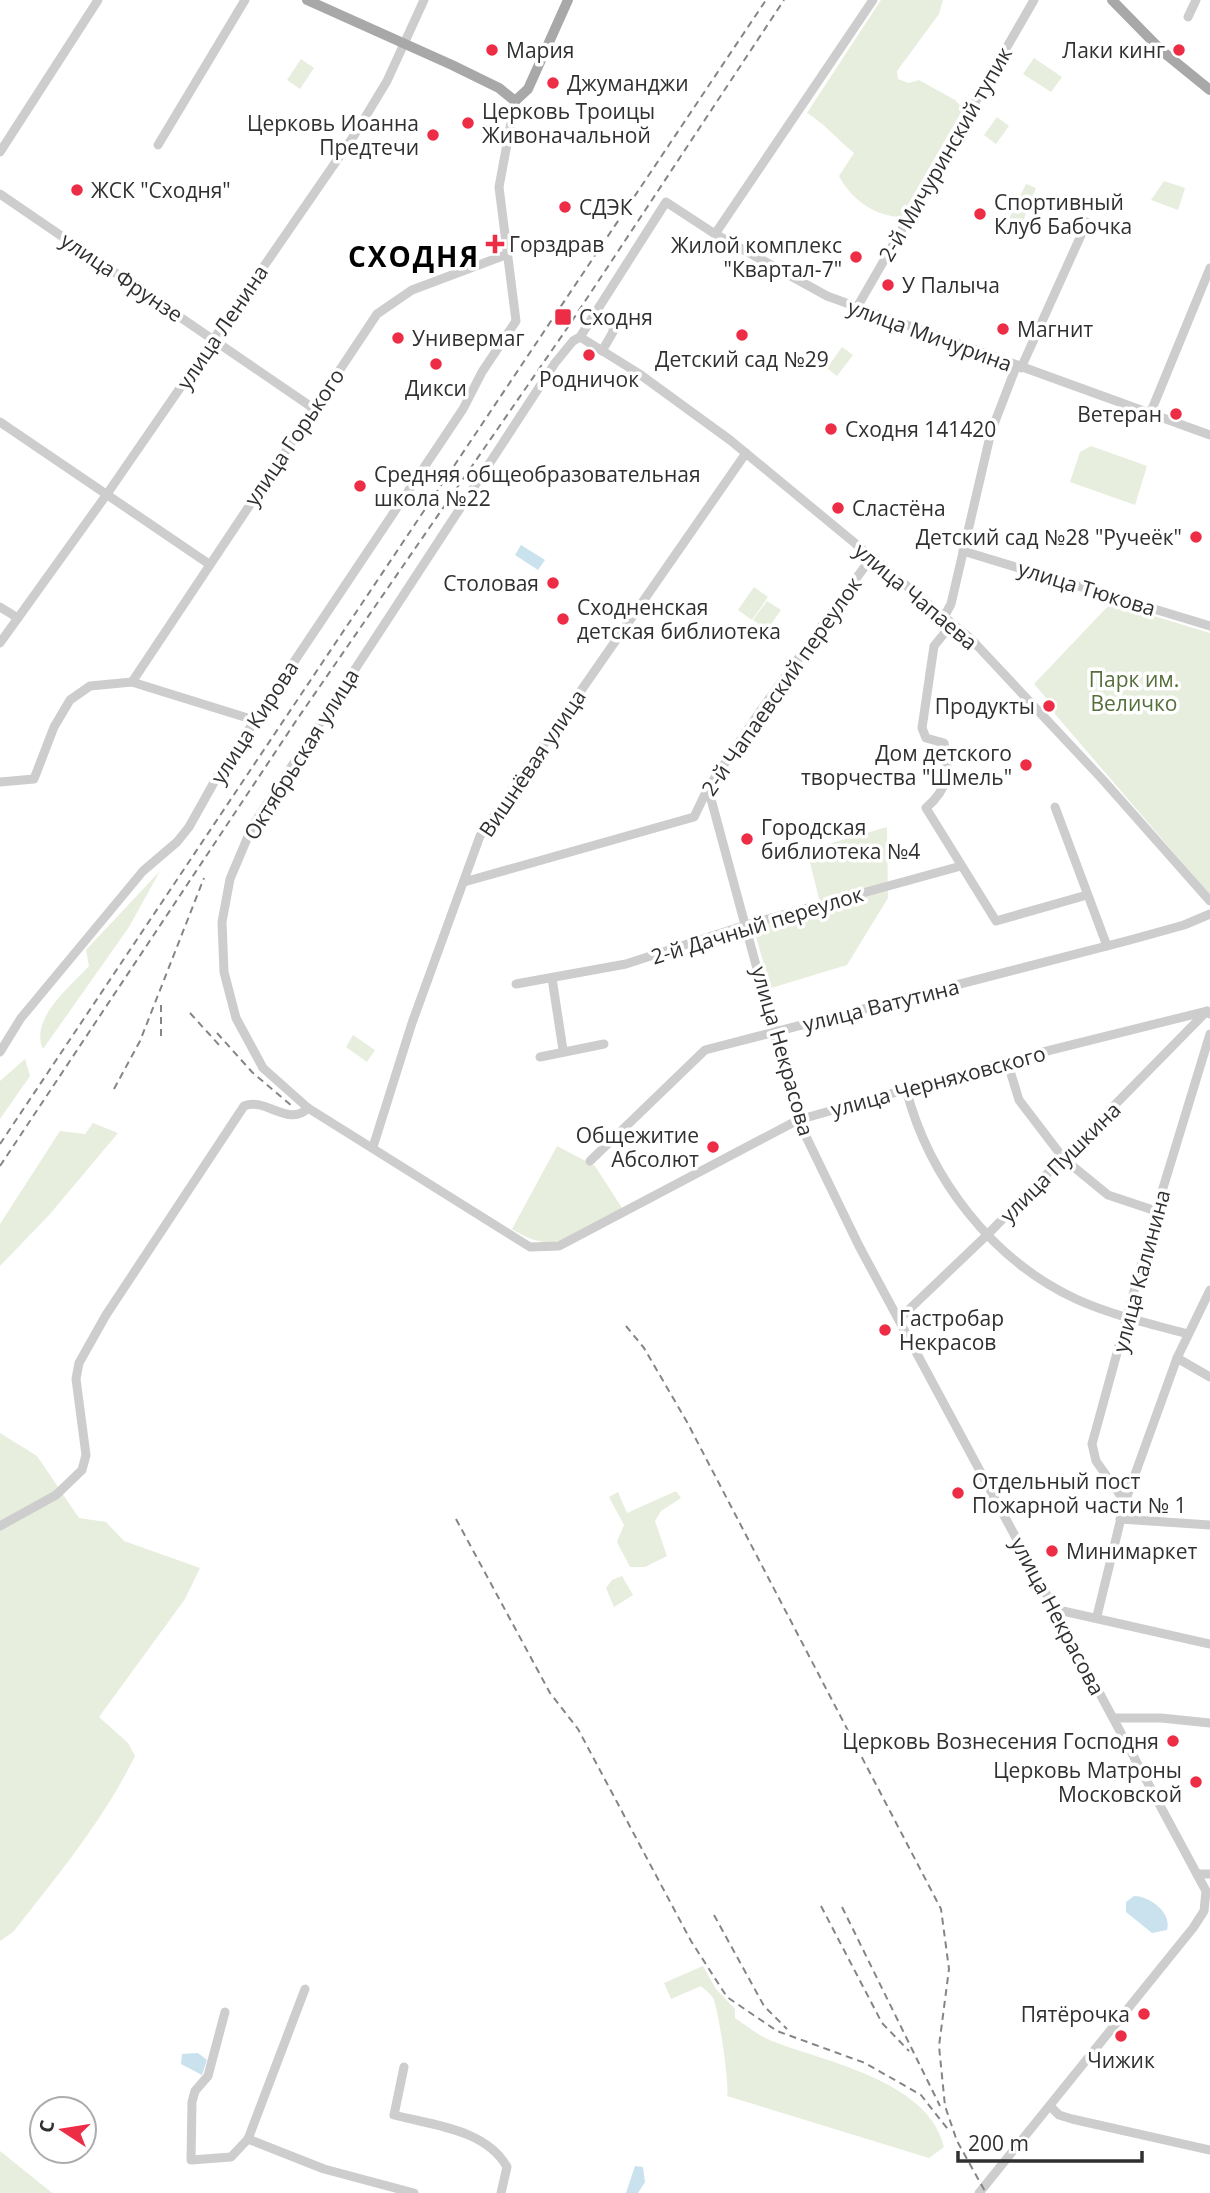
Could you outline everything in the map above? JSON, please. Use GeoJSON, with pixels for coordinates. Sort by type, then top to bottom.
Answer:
{"type":"FeatureCollection","features":[{"type":"Feature","properties":{"kind":"main road"},"geometry":{"type":"LineString","coordinates":[[309,0],[499,88],[515,101],[528,89],[568,0]]}},
{"type":"Feature","properties":{"kind":"main road"},"geometry":{"type":"LineString","coordinates":[[1112,0],[1162,51],[1210,90]]}},
{"type":"Feature","properties":{"kind":"street"},"geometry":{"type":"LineString","coordinates":[[0,152],[98,0]]}},
{"type":"Feature","properties":{"kind":"street"},"geometry":{"type":"LineString","coordinates":[[158,145],[245,0]]}},
{"type":"Feature","properties":{"kind":"street","name":"улица Ленина"},"geometry":{"type":"LineString","coordinates":[[0,643],[107,495],[355,134],[405,43],[424,0]]}},
{"type":"Feature","properties":{"kind":"street"},"geometry":{"type":"LineString","coordinates":[[715,234],[873,0]]}},
{"type":"Feature","properties":{"kind":"street","name":"2-й Мичуринский тупик"},"geometry":{"type":"LineString","coordinates":[[856,309],[1034,0]]}},
{"type":"Feature","properties":{"kind":"street"},"geometry":{"type":"LineString","coordinates":[[1188,17],[1196,0]]}},
{"type":"Feature","properties":{"kind":"street","name":"улица Кирова"},"geometry":{"type":"LineString","coordinates":[[0,1052],[21,1018],[143,871],[177,842],[189,827],[254,720],[463,409],[481,372],[516,321],[499,187],[515,101]]}},
{"type":"Feature","properties":{"kind":"street","name":"улица Фрунзе"},"geometry":{"type":"LineString","coordinates":[[0,194],[313,408]]}},
{"type":"Feature","properties":{"kind":"street","name":"улица Мичурина"},"geometry":{"type":"LineString","coordinates":[[666,202],[715,234],[827,296],[856,309],[1210,435]]}},
{"type":"Feature","properties":{"kind":"street","name":"Октябрьская улица"},"geometry":{"type":"LineString","coordinates":[[530,1247],[308,1108],[263,1068],[236,1018],[224,972],[222,922],[238,855],[259,816],[555,363],[573,341],[580,337],[666,202]]}},
{"type":"Feature","properties":{"kind":"street"},"geometry":{"type":"LineString","coordinates":[[944,617],[951,604],[991,432],[1018,367],[1087,222]]}},
{"type":"Feature","properties":{"kind":"street","name":"улица Горького"},"geometry":{"type":"LineString","coordinates":[[132,682],[377,314],[412,290],[508,254]]}},
{"type":"Feature","properties":{"kind":"street"},"geometry":{"type":"LineString","coordinates":[[1150,414],[1210,268]]}},
{"type":"Feature","properties":{"kind":"street"},"geometry":{"type":"LineString","coordinates":[[596,312],[613,326],[613,332],[603,351]]}},
{"type":"Feature","properties":{"kind":"street","name":"улица Чапаева"},"geometry":{"type":"LineString","coordinates":[[580,337],[684,406],[746,453],[971,639],[1053,725],[1210,901]]}},
{"type":"Feature","properties":{"kind":"street"},"geometry":{"type":"LineString","coordinates":[[0,422],[209,564]]}},
{"type":"Feature","properties":{"kind":"street","name":"Вишнёвая улица"},"geometry":{"type":"LineString","coordinates":[[373,1147],[410,1031],[480,836],[686,544],[746,453]]}},
{"type":"Feature","properties":{"kind":"street","name":"улица Тюкова"},"geometry":{"type":"LineString","coordinates":[[963,551],[1210,626]]}},
{"type":"Feature","properties":{"kind":"street","name":"2-й Чапаевский переулок"},"geometry":{"type":"LineString","coordinates":[[464,882],[694,817],[708,788],[871,558]]}},
{"type":"Feature","properties":{"kind":"street"},"geometry":{"type":"LineString","coordinates":[[0,607],[18,618]]}},
{"type":"Feature","properties":{"kind":"street"},"geometry":{"type":"LineString","coordinates":[[953,624],[934,646],[922,729],[926,738],[944,743],[950,768],[946,786],[926,808],[996,921],[1087,895]]}},
{"type":"Feature","properties":{"kind":"street"},"geometry":{"type":"LineString","coordinates":[[0,782],[34,779],[54,727],[70,700],[90,685],[132,682],[254,720]]}},
{"type":"Feature","properties":{"kind":"street","name":"улица Некрасова"},"geometry":{"type":"LineString","coordinates":[[708,788],[798,1120],[859,1246],[1206,1891],[1204,1911],[1051,2107],[979,2193]]}},
{"type":"Feature","properties":{"kind":"street"},"geometry":{"type":"LineString","coordinates":[[1055,807],[1107,946]]}},
{"type":"Feature","properties":{"kind":"street","name":"2-й Дачный переулок"},"geometry":{"type":"LineString","coordinates":[[516,984],[626,964],[746,925],[961,866]]}},
{"type":"Feature","properties":{"kind":"street","name":"улица Ватутина"},"geometry":{"type":"LineString","coordinates":[[590,1161],[705,1050],[1107,946],[1184,925],[1210,914]]}},
{"type":"Feature","properties":{"kind":"street"},"geometry":{"type":"LineString","coordinates":[[552,978],[563,1051]]}},
{"type":"Feature","properties":{"kind":"street","name":"улица Черняховского"},"geometry":{"type":"LineString","coordinates":[[530,1247],[559,1246],[798,1120],[1007,1061],[1209,1011]]}},
{"type":"Feature","properties":{"kind":"street","name":"улица Пушкина"},"geometry":{"type":"LineString","coordinates":[[899,1319],[987,1235],[1209,1011]]}},
{"type":"Feature","properties":{"kind":"street","name":"улица Калинина"},"geometry":{"type":"LineString","coordinates":[[1125,1502],[1096,1461],[1092,1444],[1129,1318],[1156,1211],[1210,1034]]}},
{"type":"Feature","properties":{"kind":"street"},"geometry":{"type":"LineString","coordinates":[[541,1056],[604,1044]]}},
{"type":"Feature","properties":{"kind":"street"},"geometry":{"type":"LineString","coordinates":[[1007,1061],[1019,1100],[1063,1158],[1108,1195],[1156,1211]]}},
{"type":"Feature","properties":{"kind":"street"},"geometry":{"type":"LineString","coordinates":[[906,1089],[914,1118],[942,1179],[987,1235],[1055,1288],[1129,1318],[1188,1334]]}},
{"type":"Feature","properties":{"kind":"street"},"geometry":{"type":"LineString","coordinates":[[0,1526],[56,1495],[82,1470],[86,1455],[76,1379],[79,1363],[146,1253],[244,1107],[261,1104],[290,1116],[303,1114],[308,1108]]}},
{"type":"Feature","properties":{"kind":"street"},"geometry":{"type":"LineString","coordinates":[[1097,1616],[1125,1502],[1177,1358],[1210,1290]]}},
{"type":"Feature","properties":{"kind":"street"},"geometry":{"type":"LineString","coordinates":[[1177,1358],[1210,1377]]}},
{"type":"Feature","properties":{"kind":"street"},"geometry":{"type":"LineString","coordinates":[[1120,1519],[1210,1525]]}},
{"type":"Feature","properties":{"kind":"street"},"geometry":{"type":"LineString","coordinates":[[1054,1609],[1097,1616],[1210,1644]]}},
{"type":"Feature","properties":{"kind":"street"},"geometry":{"type":"LineString","coordinates":[[1113,1718],[1161,1717],[1210,1723]]}},
{"type":"Feature","properties":{"kind":"street"},"geometry":{"type":"LineString","coordinates":[[1197,1874],[1210,1874]]}},
{"type":"Feature","properties":{"kind":"street"},"geometry":{"type":"LineString","coordinates":[[225,2012],[208,2076],[195,2091],[192,2102],[191,2160],[231,2157],[248,2139],[304,1989]]}},
{"type":"Feature","properties":{"kind":"street"},"geometry":{"type":"LineString","coordinates":[[404,2067],[394,2115],[473,2136],[499,2152],[507,2167],[501,2193]]}},
{"type":"Feature","properties":{"kind":"street"},"geometry":{"type":"LineString","coordinates":[[1051,2107],[1059,2115],[1072,2119],[1210,2150]]}},
{"type":"Feature","properties":{"kind":"street"},"geometry":{"type":"LineString","coordinates":[[248,2139],[324,2169],[414,2193]]}},
{"type":"Feature","properties":{"kind":"green space"},"geometry":{"type":"Polygon","coordinates":[[[881,0],[943,0],[939,14],[897,71],[898,79],[909,83],[919,80],[955,100],[963,109],[901,217],[873,210],[850,192],[839,176],[854,153],[807,113],[881,0]]]}},
{"type":"Feature","properties":{"kind":"green space"},"geometry":{"type":"Polygon","coordinates":[[[1034,58],[1062,77],[1051,92],[1023,74],[1034,58]]]}},
{"type":"Feature","properties":{"kind":"green space"},"geometry":{"type":"Polygon","coordinates":[[[301,59],[314,68],[300,89],[287,80],[301,59]]]}},
{"type":"Feature","properties":{"kind":"green space"},"geometry":{"type":"Polygon","coordinates":[[[997,117],[1009,126],[996,144],[984,135],[997,117]]]}},
{"type":"Feature","properties":{"kind":"green space"},"geometry":{"type":"Polygon","coordinates":[[[1164,181],[1185,188],[1178,210],[1151,200],[1164,181]]]}},
{"type":"Feature","properties":{"kind":"green space"},"geometry":{"type":"Polygon","coordinates":[[[1026,184],[1036,188],[1018,234],[1005,227],[1026,184]]]}},
{"type":"Feature","properties":{"kind":"green space"},"geometry":{"type":"Polygon","coordinates":[[[842,347],[853,355],[837,376],[827,368],[842,347]]]}},
{"type":"Feature","properties":{"kind":"green space"},"geometry":{"type":"Polygon","coordinates":[[[1091,446],[1147,466],[1135,505],[1070,482],[1080,452],[1091,446]]]}},
{"type":"Feature","properties":{"kind":"green space"},"geometry":{"type":"Polygon","coordinates":[[[754,587],[768,597],[752,620],[738,610],[754,587]]]}},
{"type":"Feature","properties":{"kind":"green space"},"geometry":{"type":"Polygon","coordinates":[[[767,601],[781,610],[767,630],[753,620],[767,601]]]}},
{"type":"Feature","properties":{"kind":"green space","name":"Парк им. Величко"},"geometry":{"type":"Polygon","coordinates":[[[1111,603],[1210,633],[1210,895],[1055,714],[1054,707],[1034,684],[1111,603]]]}},
{"type":"Feature","properties":{"kind":"green space"},"geometry":{"type":"Polygon","coordinates":[[[887,827],[888,898],[847,965],[771,988],[753,927],[821,907],[807,850],[887,827]]]}},
{"type":"Feature","properties":{"kind":"green space"},"geometry":{"type":"Polygon","coordinates":[[[160,871],[129,927],[43,1049],[40,1038],[42,1026],[54,1004],[89,966],[86,950],[160,871]]]}},
{"type":"Feature","properties":{"kind":"green space"},"geometry":{"type":"Polygon","coordinates":[[[353,1035],[375,1050],[367,1062],[346,1047],[353,1035]]]}},
{"type":"Feature","properties":{"kind":"green space"},"geometry":{"type":"Polygon","coordinates":[[[25,1059],[30,1076],[0,1119],[0,1081],[25,1059]]]}},
{"type":"Feature","properties":{"kind":"green space"},"geometry":{"type":"Polygon","coordinates":[[[93,1123],[118,1133],[50,1214],[0,1266],[0,1224],[60,1131],[85,1134],[93,1123]]]}},
{"type":"Feature","properties":{"kind":"green space"},"geometry":{"type":"Polygon","coordinates":[[[557,1146],[595,1166],[622,1208],[568,1239],[543,1242],[528,1238],[512,1229],[557,1146]]]}},
{"type":"Feature","properties":{"kind":"green space"},"geometry":{"type":"Polygon","coordinates":[[[0,1433],[37,1456],[79,1518],[106,1522],[124,1541],[200,1568],[185,1599],[99,1717],[128,1743],[135,1756],[109,1803],[63,1868],[13,1932],[0,1941],[0,1433]]]}},
{"type":"Feature","properties":{"kind":"green space"},"geometry":{"type":"Polygon","coordinates":[[[676,1491],[681,1498],[661,1511],[655,1521],[667,1556],[645,1567],[630,1567],[617,1542],[624,1525],[609,1497],[618,1492],[627,1513],[676,1491]]]}},
{"type":"Feature","properties":{"kind":"green space"},"geometry":{"type":"Polygon","coordinates":[[[622,1576],[633,1595],[614,1607],[606,1588],[612,1580],[622,1576]]]}},
{"type":"Feature","properties":{"kind":"green space"},"geometry":{"type":"Polygon","coordinates":[[[703,1966],[716,1989],[735,2009],[735,2018],[767,2039],[846,2066],[897,2090],[935,2124],[944,2147],[929,2158],[727,2096],[723,2046],[713,1998],[701,1986],[671,1999],[664,1983],[703,1966]]]}},
{"type":"Feature","properties":{"kind":"green space"},"geometry":{"type":"Polygon","coordinates":[[[0,2151],[51,2192],[53,2193],[0,2193],[0,2151]]]}},
{"type":"Feature","properties":{"kind":"water"},"geometry":{"type":"Polygon","coordinates":[[[521,545],[545,560],[538,570],[515,555],[521,545]]]}},
{"type":"Feature","properties":{"kind":"water"},"geometry":{"type":"Polygon","coordinates":[[[1134,1896],[1153,1902],[1163,1912],[1168,1924],[1167,1930],[1152,1933],[1126,1912],[1126,1902],[1134,1896]]]}},
{"type":"Feature","properties":{"kind":"water"},"geometry":{"type":"Polygon","coordinates":[[[198,2053],[207,2060],[202,2075],[181,2064],[182,2054],[198,2053]]]}},
{"type":"Feature","properties":{"kind":"water"},"geometry":{"type":"Polygon","coordinates":[[[635,2166],[643,2167],[645,2182],[638,2193],[626,2193],[635,2166]]]}},
{"type":"Feature","properties":{"kind":"railway"},"geometry":{"type":"LineString","coordinates":[[0,1144],[766,0]]}},
{"type":"Feature","properties":{"kind":"railway"},"geometry":{"type":"LineString","coordinates":[[0,1166],[298,718],[568,327],[784,0]]}},
{"type":"Feature","properties":{"kind":"railway"},"geometry":{"type":"LineString","coordinates":[[114,1089],[140,1041],[204,878]]}},
{"type":"Feature","properties":{"kind":"railway"},"geometry":{"type":"LineString","coordinates":[[161,1000],[161,1036]]}},
{"type":"Feature","properties":{"kind":"railway"},"geometry":{"type":"LineString","coordinates":[[190,1013],[220,1046]]}},
{"type":"Feature","properties":{"kind":"railway"},"geometry":{"type":"LineString","coordinates":[[217,1033],[252,1072],[293,1107]]}},
{"type":"Feature","properties":{"kind":"railway"},"geometry":{"type":"LineString","coordinates":[[626,1326],[644,1348],[687,1422],[941,1909],[949,1969],[939,2046],[945,2106],[957,2141],[986,2193]]}},
{"type":"Feature","properties":{"kind":"railway"},"geometry":{"type":"LineString","coordinates":[[456,1519],[550,1693],[578,1729],[691,1941],[727,1997],[777,2031],[865,2063],[921,2095],[950,2132]]}},
{"type":"Feature","properties":{"kind":"railway"},"geometry":{"type":"LineString","coordinates":[[821,1906],[882,2023],[909,2051]]}},
{"type":"Feature","properties":{"kind":"railway"},"geometry":{"type":"LineString","coordinates":[[842,1907],[940,2106]]}},
{"type":"Feature","properties":{"kind":"railway"},"geometry":{"type":"LineString","coordinates":[[714,1915],[764,2006],[787,2029]]}},
{"type":"Feature","properties":{"kind":"place","name":"Мария"},"geometry":{"type":"Point","coordinates":[492,50]}},
{"type":"Feature","properties":{"kind":"place","name":"Лаки кинг"},"geometry":{"type":"Point","coordinates":[1179,50]}},
{"type":"Feature","properties":{"kind":"place","name":"Джуманджи"},"geometry":{"type":"Point","coordinates":[553,83]}},
{"type":"Feature","properties":{"kind":"place","name":"Церковь Троицы Живоначальной"},"geometry":{"type":"Point","coordinates":[468,123]}},
{"type":"Feature","properties":{"kind":"place","name":"Церковь Иоанна Предтечи"},"geometry":{"type":"Point","coordinates":[433,135]}},
{"type":"Feature","properties":{"kind":"place","name":"ЖСК \"Сходня\""},"geometry":{"type":"Point","coordinates":[77,190]}},
{"type":"Feature","properties":{"kind":"place","name":"СДЭК"},"geometry":{"type":"Point","coordinates":[565,207]}},
{"type":"Feature","properties":{"kind":"place","name":"Спортивный Клуб Бабочка"},"geometry":{"type":"Point","coordinates":[980,214]}},
{"type":"Feature","properties":{"kind":"place","name":"Горздрав"},"geometry":{"type":"Point","coordinates":[495,244]}},
{"type":"Feature","properties":{"kind":"place","name":"Жилой комплекс \"Квартал-7\""},"geometry":{"type":"Point","coordinates":[856,257]}},
{"type":"Feature","properties":{"kind":"place","name":"У Палыча"},"geometry":{"type":"Point","coordinates":[888,285]}},
{"type":"Feature","properties":{"kind":"place","name":"Сходня"},"geometry":{"type":"Point","coordinates":[563,317]}},
{"type":"Feature","properties":{"kind":"place","name":"Магнит"},"geometry":{"type":"Point","coordinates":[1003,329]}},
{"type":"Feature","properties":{"kind":"place","name":"Детский сад №29"},"geometry":{"type":"Point","coordinates":[742,335]}},
{"type":"Feature","properties":{"kind":"place","name":"Универмаг"},"geometry":{"type":"Point","coordinates":[398,338]}},
{"type":"Feature","properties":{"kind":"place","name":"Родничок"},"geometry":{"type":"Point","coordinates":[589,355]}},
{"type":"Feature","properties":{"kind":"place","name":"Дикси"},"geometry":{"type":"Point","coordinates":[436,364]}},
{"type":"Feature","properties":{"kind":"place","name":"Ветеран"},"geometry":{"type":"Point","coordinates":[1176,414]}},
{"type":"Feature","properties":{"kind":"place","name":"Сходня 141420"},"geometry":{"type":"Point","coordinates":[831,429]}},
{"type":"Feature","properties":{"kind":"place","name":"Средняя общеобразовательная школа №22"},"geometry":{"type":"Point","coordinates":[360,486]}},
{"type":"Feature","properties":{"kind":"place","name":"Сластёна"},"geometry":{"type":"Point","coordinates":[838,508]}},
{"type":"Feature","properties":{"kind":"place","name":"Детский сад №28 \"Ручеёк\""},"geometry":{"type":"Point","coordinates":[1196,537]}},
{"type":"Feature","properties":{"kind":"place","name":"Столовая"},"geometry":{"type":"Point","coordinates":[553,583]}},
{"type":"Feature","properties":{"kind":"place","name":"Сходненская детская библиотека"},"geometry":{"type":"Point","coordinates":[563,619]}},
{"type":"Feature","properties":{"kind":"place","name":"Продукты"},"geometry":{"type":"Point","coordinates":[1049,706]}},
{"type":"Feature","properties":{"kind":"place","name":"Дом детского творчества \"Шмель\""},"geometry":{"type":"Point","coordinates":[1026,765]}},
{"type":"Feature","properties":{"kind":"place","name":"Городская библиотека №4"},"geometry":{"type":"Point","coordinates":[747,839]}},
{"type":"Feature","properties":{"kind":"place","name":"Общежитие Абсолют"},"geometry":{"type":"Point","coordinates":[713,1147]}},
{"type":"Feature","properties":{"kind":"place","name":"Гастробар Некрасов"},"geometry":{"type":"Point","coordinates":[885,1330]}},
{"type":"Feature","properties":{"kind":"place","name":"Отдельный пост Пожарной части № 1"},"geometry":{"type":"Point","coordinates":[958,1493]}},
{"type":"Feature","properties":{"kind":"place","name":"Минимаркет"},"geometry":{"type":"Point","coordinates":[1052,1551]}},
{"type":"Feature","properties":{"kind":"place","name":"Церковь Вознесения Господня"},"geometry":{"type":"Point","coordinates":[1173,1741]}},
{"type":"Feature","properties":{"kind":"place","name":"Церковь Матроны Московской"},"geometry":{"type":"Point","coordinates":[1196,1782]}},
{"type":"Feature","properties":{"kind":"place","name":"Пятёрочка"},"geometry":{"type":"Point","coordinates":[1144,2014]}},
{"type":"Feature","properties":{"kind":"place","name":"Чижик"},"geometry":{"type":"Point","coordinates":[1121,2036]}},
{"type":"Feature","properties":{"kind":"district","name":"СХОДНЯ"},"geometry":{"type":"Point","coordinates":[414,256]}}]}
